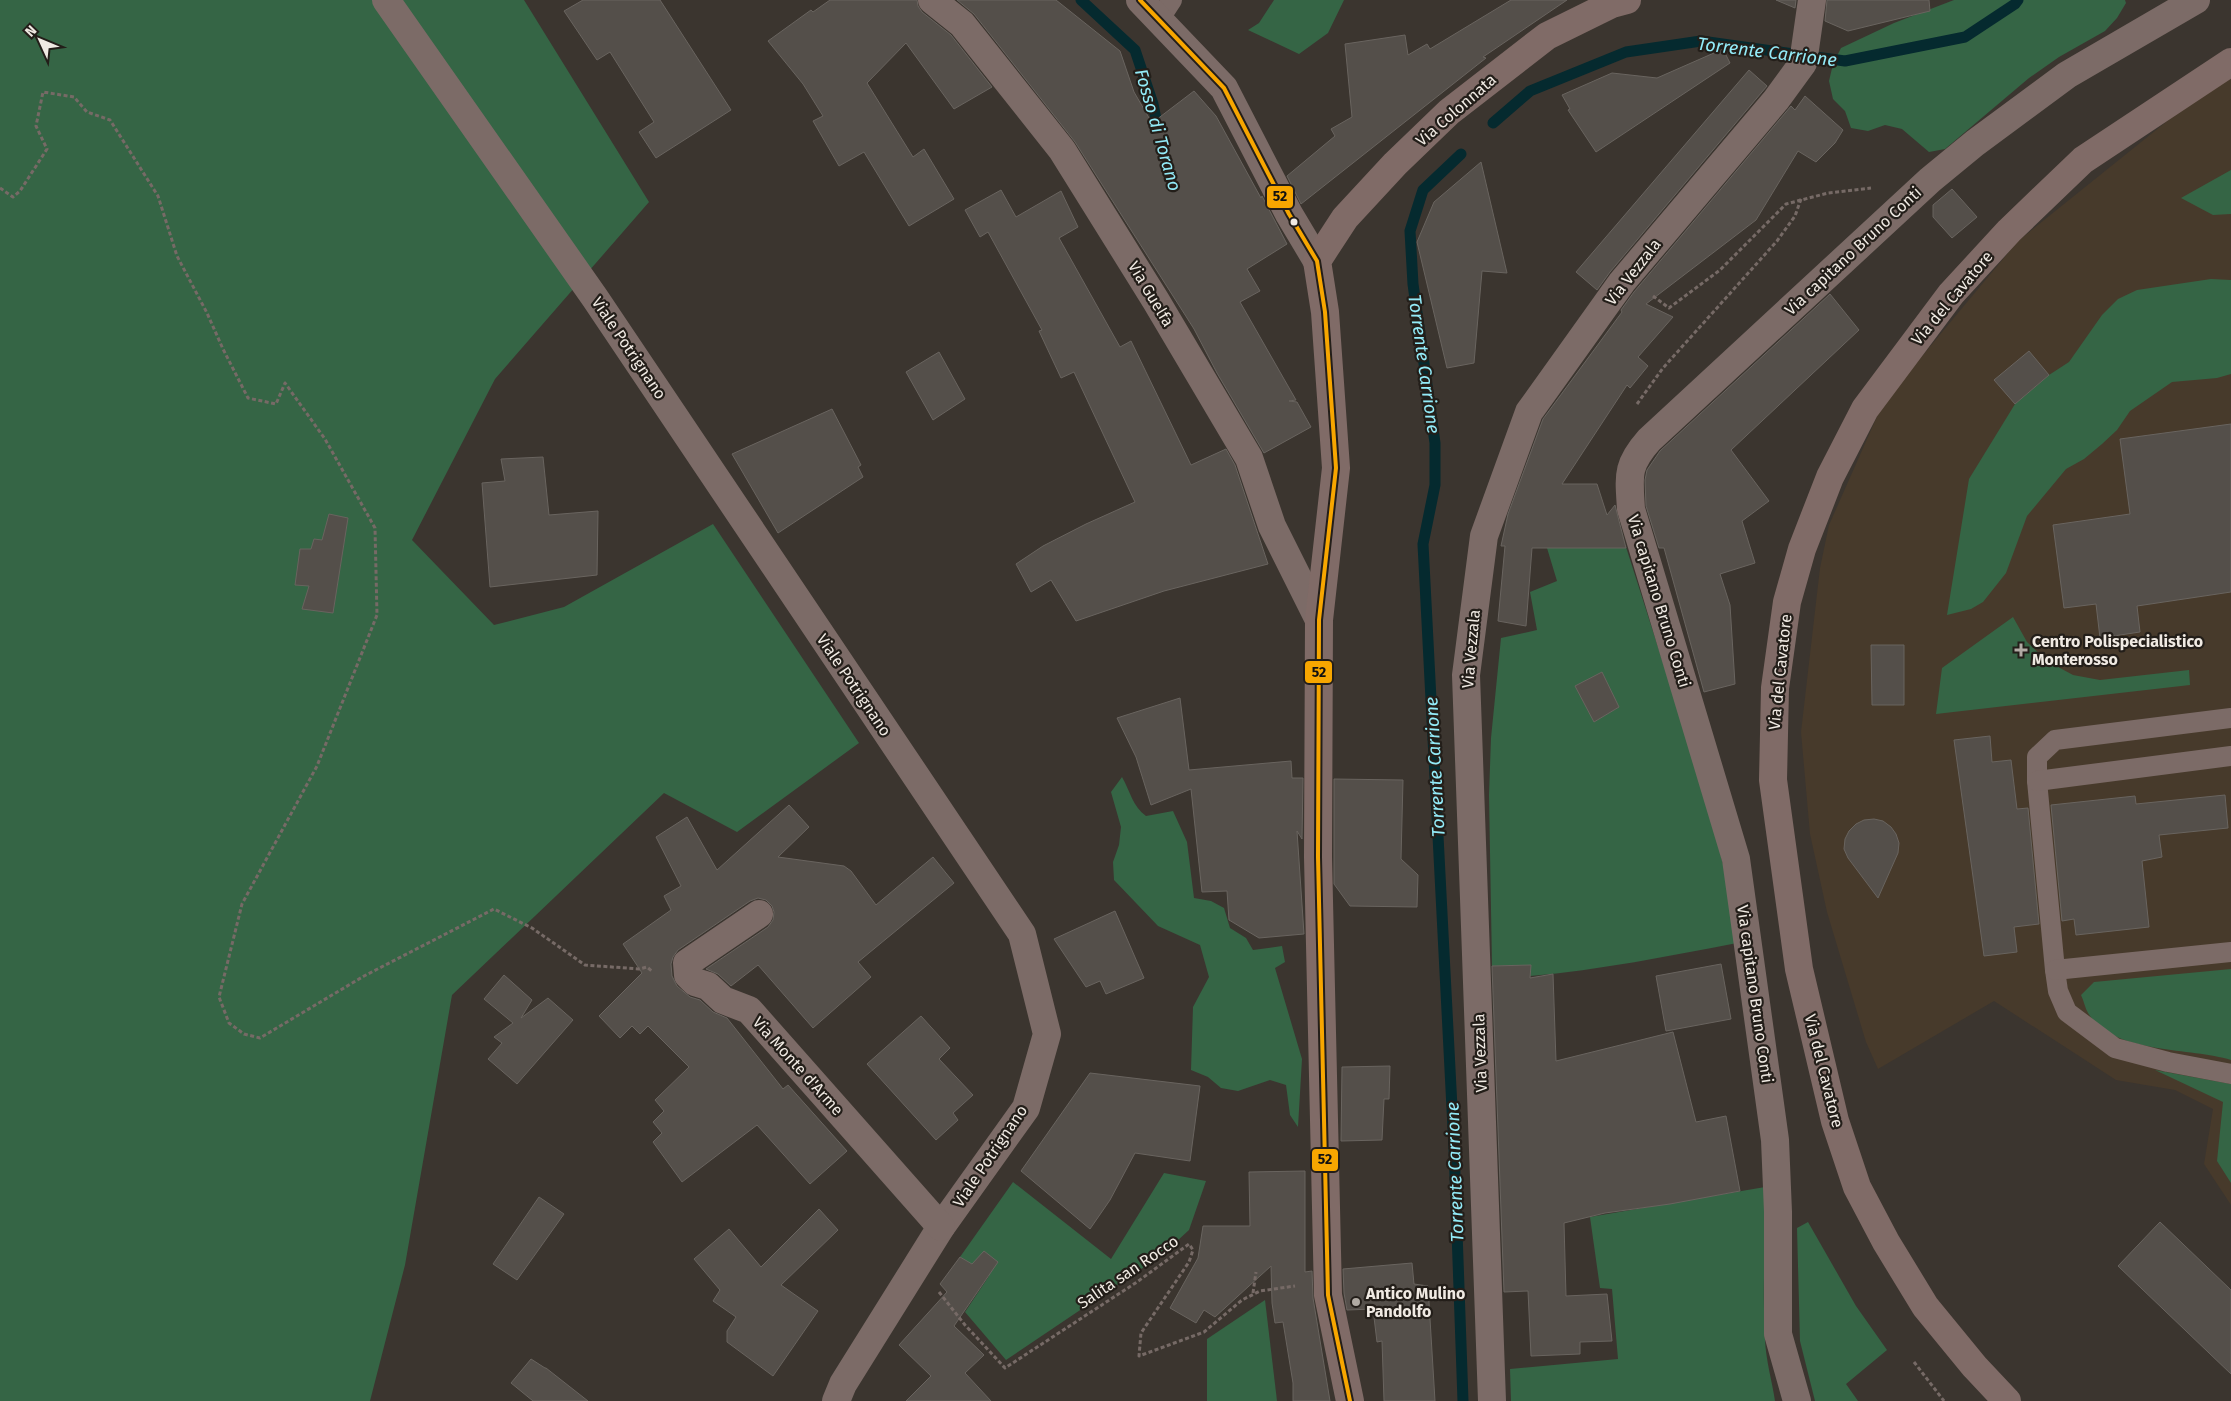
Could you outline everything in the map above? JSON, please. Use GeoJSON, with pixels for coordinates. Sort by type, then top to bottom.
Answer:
{"type":"FeatureCollection","features":[{"type":"Feature","properties":{"kind":"main road","name":"Via Colonnata"},"geometry":{"type":"LineString","coordinates":[[1317,261],[1345,218],[1395,164],[1449,112],[1547,36],[1612,4],[1627,0]]}},
{"type":"Feature","properties":{"kind":"main road","name":"Via del Cavatore"},"geometry":{"type":"LineString","coordinates":[[2007,1401],[1975,1367],[1925,1306],[1886,1242],[1857,1187],[1835,1122],[1799,969],[1772,780],[1775,688],[1788,602],[1802,549],[1830,477],[1865,409],[1951,294],[2009,231],[2083,160],[2231,62]]}},
{"type":"Feature","properties":{"kind":"main road"},"geometry":{"type":"LineString","coordinates":[[1317,261],[1325,312],[1336,468],[1319,620],[1318,857],[1328,1295],[1350,1401]]}},
{"type":"Feature","properties":{"kind":"street","name":"Viale Potrignano"},"geometry":{"type":"LineString","coordinates":[[386,0],[595,298],[1022,934],[1046,1034],[1026,1108],[941,1227],[843,1384],[836,1401]]}},
{"type":"Feature","properties":{"kind":"street","name":"Via Guelfa"},"geometry":{"type":"LineString","coordinates":[[932,0],[962,24],[1016,89],[1073,166],[1249,458],[1272,526],[1319,620]]}},
{"type":"Feature","properties":{"kind":"street"},"geometry":{"type":"LineString","coordinates":[[1140,0],[1166,10],[1224,88],[1289,214],[1317,261]]}},
{"type":"Feature","properties":{"kind":"street","name":"Via Vezzala"},"geometry":{"type":"LineString","coordinates":[[1492,1401],[1466,675],[1484,536],[1530,412],[1622,282],[1776,100],[1803,63],[1812,0]]}},
{"type":"Feature","properties":{"kind":"street","name":"Via capitano Bruno Conti"},"geometry":{"type":"LineString","coordinates":[[1797,1401],[1778,1334],[1778,1212],[1775,1140],[1736,859],[1631,509],[1629,478],[1635,455],[1930,180],[1975,143],[2067,75],[2196,0]]}},
{"type":"Feature","properties":{"kind":"street"},"geometry":{"type":"LineString","coordinates":[[688,975],[687,963],[759,914]]}},
{"type":"Feature","properties":{"kind":"street","name":"Via Monte d'Arme"},"geometry":{"type":"LineString","coordinates":[[688,975],[695,982],[708,986],[723,1000],[749,1010],[941,1227]]}},
{"type":"Feature","properties":{"kind":"lane"},"geometry":{"type":"LineString","coordinates":[[2231,718],[2055,740],[2037,757],[2037,781],[2055,970],[2058,991],[2067,1012],[2115,1048],[2168,1062],[2231,1074]]}},
{"type":"Feature","properties":{"kind":"lane"},"geometry":{"type":"LineString","coordinates":[[2037,781],[2231,756]]}},
{"type":"Feature","properties":{"kind":"lane"},"geometry":{"type":"LineString","coordinates":[[2055,970],[2231,952]]}},
{"type":"Feature","properties":{"kind":"path"},"geometry":{"type":"LineString","coordinates":[[0,188],[13,197],[20,191],[47,149],[36,126],[43,92],[74,97],[87,112],[110,120],[158,196],[177,256],[208,313],[223,349],[248,398],[276,404],[285,383],[325,439],[375,528],[377,615],[316,766],[242,904],[219,997],[229,1023],[244,1034],[260,1038],[364,976],[494,909],[532,928],[585,965],[638,969],[647,967],[662,979],[688,975]]}},
{"type":"Feature","properties":{"kind":"path"},"geometry":{"type":"LineString","coordinates":[[1622,282],[1654,297],[1669,308],[1720,270],[1786,204],[1801,199],[1874,188]]}},
{"type":"Feature","properties":{"kind":"path"},"geometry":{"type":"LineString","coordinates":[[1635,407],[1663,368],[1777,240],[1795,216],[1801,199]]}},
{"type":"Feature","properties":{"kind":"path","name":"Salita san Rocco"},"geometry":{"type":"LineString","coordinates":[[938,1291],[965,1325],[1005,1368],[1137,1282],[1189,1244],[1192,1250],[1189,1262],[1141,1333],[1139,1356],[1204,1332],[1242,1300],[1260,1290],[1328,1282]]}},
{"type":"Feature","properties":{"kind":"path"},"geometry":{"type":"LineString","coordinates":[[1253,1294],[1256,1272]]}},
{"type":"Feature","properties":{"kind":"path"},"geometry":{"type":"LineString","coordinates":[[1914,1362],[1944,1401]]}},
{"type":"Feature","properties":{"kind":"shaded area","name":"Centro Polispecialistico Monterosso"},"geometry":{"type":"Polygon","coordinates":[[[2231,73],[2231,1205],[2204,1164],[2213,1109],[2175,1090],[2116,1080],[1994,1001],[1878,1069],[1866,1042],[1827,912],[1810,834],[1801,732],[1820,568],[1829,525],[1883,403],[2018,241],[2186,106],[2231,73]]]}},
{"type":"Feature","properties":{"kind":"green space"},"geometry":{"type":"Polygon","coordinates":[[[0,0],[524,0],[649,202],[495,379],[412,540],[494,625],[564,607],[713,524],[859,743],[737,832],[664,793],[452,995],[405,1265],[370,1401],[0,1401],[0,0]]]}},
{"type":"Feature","properties":{"kind":"green space"},"geometry":{"type":"Polygon","coordinates":[[[1274,0],[1344,0],[1328,33],[1299,54],[1248,30],[1259,23],[1274,0]]]}},
{"type":"Feature","properties":{"kind":"green space"},"geometry":{"type":"Polygon","coordinates":[[[1954,0],[2125,0],[2126,3],[2117,18],[2105,31],[2059,57],[2029,78],[1945,149],[1929,152],[1902,129],[1885,125],[1868,131],[1851,128],[1845,111],[1833,99],[1829,81],[1833,64],[1841,48],[1894,23],[1954,0]]]}},
{"type":"Feature","properties":{"kind":"green space"},"geometry":{"type":"Polygon","coordinates":[[[2231,170],[2231,214],[2213,215],[2181,198],[2231,170]]]}},
{"type":"Feature","properties":{"kind":"green space"},"geometry":{"type":"Polygon","coordinates":[[[2211,279],[2231,280],[2231,374],[2217,378],[2172,382],[2130,411],[2117,430],[2102,444],[2084,459],[2066,469],[2027,516],[2006,573],[1983,602],[1971,609],[1947,615],[1969,479],[2015,404],[2049,375],[2069,362],[2102,315],[2118,299],[2137,290],[2211,279]]]}},
{"type":"Feature","properties":{"kind":"green space"},"geometry":{"type":"Polygon","coordinates":[[[1626,547],[1706,797],[1726,876],[1737,943],[1660,958],[1530,976],[1531,965],[1492,966],[1489,795],[1491,738],[1501,638],[1537,630],[1530,592],[1557,581],[1547,548],[1626,547]]]}},
{"type":"Feature","properties":{"kind":"green space"},"geometry":{"type":"Polygon","coordinates":[[[2013,617],[2027,642],[2047,661],[2073,675],[2100,680],[2189,670],[2190,685],[1936,714],[1942,668],[2013,617]]]}},
{"type":"Feature","properties":{"kind":"green space"},"geometry":{"type":"Polygon","coordinates":[[[1122,777],[1135,803],[1146,816],[1173,811],[1187,842],[1194,898],[1211,901],[1224,908],[1230,928],[1246,938],[1253,950],[1282,946],[1285,962],[1275,968],[1302,1059],[1298,1127],[1290,1115],[1286,1085],[1270,1080],[1238,1091],[1221,1088],[1208,1077],[1191,1070],[1193,1007],[1209,977],[1200,945],[1158,926],[1114,880],[1113,862],[1119,845],[1121,827],[1111,792],[1122,777]]]}},
{"type":"Feature","properties":{"kind":"green space"},"geometry":{"type":"Polygon","coordinates":[[[2231,969],[2231,1060],[2134,1043],[2116,1036],[2100,1027],[2088,1013],[2081,995],[2094,982],[2231,969]]]}},
{"type":"Feature","properties":{"kind":"green space"},"geometry":{"type":"Polygon","coordinates":[[[2155,1070],[2231,1084],[2231,1183],[2217,1161],[2223,1102],[2155,1070]]]}},
{"type":"Feature","properties":{"kind":"green space"},"geometry":{"type":"Polygon","coordinates":[[[1164,1173],[1206,1181],[1189,1230],[1150,1263],[1006,1360],[965,1312],[989,1276],[960,1257],[1013,1182],[1111,1259],[1164,1173]]]}},
{"type":"Feature","properties":{"kind":"green space"},"geometry":{"type":"Polygon","coordinates":[[[1765,1187],[1765,1340],[1775,1401],[1511,1401],[1510,1369],[1618,1359],[1612,1289],[1600,1288],[1590,1217],[1765,1187]]]}},
{"type":"Feature","properties":{"kind":"green space"},"geometry":{"type":"Polygon","coordinates":[[[1808,1222],[1856,1306],[1887,1350],[1846,1384],[1858,1401],[1815,1401],[1800,1341],[1797,1228],[1808,1222]]]}},
{"type":"Feature","properties":{"kind":"green space"},"geometry":{"type":"Polygon","coordinates":[[[1265,1300],[1277,1401],[1207,1401],[1207,1339],[1265,1300]]]}},
{"type":"Feature","properties":{"kind":"building"},"geometry":{"type":"Polygon","coordinates":[[[583,0],[660,0],[731,110],[656,158],[639,132],[654,122],[610,52],[597,60],[564,11],[583,0]]]}},
{"type":"Feature","properties":{"kind":"building"},"geometry":{"type":"Polygon","coordinates":[[[830,0],[917,0],[922,12],[951,35],[992,87],[954,109],[906,43],[867,83],[913,157],[924,149],[954,199],[909,226],[864,152],[839,166],[813,121],[823,116],[803,84],[768,41],[811,10],[813,12],[830,0]]]}},
{"type":"Feature","properties":{"kind":"building"},"geometry":{"type":"Polygon","coordinates":[[[957,0],[1056,0],[1120,51],[1134,92],[1152,123],[1194,91],[1216,116],[1287,244],[1247,269],[1260,291],[1240,302],[1296,400],[1289,401],[1297,402],[1311,427],[1264,453],[1217,373],[1194,329],[1075,142],[974,14],[957,0]]]}},
{"type":"Feature","properties":{"kind":"building"},"geometry":{"type":"Polygon","coordinates":[[[1511,0],[1567,0],[1483,57],[1486,58],[1301,204],[1287,176],[1335,136],[1331,129],[1352,117],[1345,44],[1405,35],[1408,55],[1427,44],[1430,49],[1511,0]]]}},
{"type":"Feature","properties":{"kind":"building"},"geometry":{"type":"Polygon","coordinates":[[[1776,0],[1796,0],[1795,8],[1776,0]]]}},
{"type":"Feature","properties":{"kind":"building"},"geometry":{"type":"Polygon","coordinates":[[[1827,0],[1929,0],[1930,11],[1848,31],[1825,21],[1827,0]]]}},
{"type":"Feature","properties":{"kind":"building"},"geometry":{"type":"Polygon","coordinates":[[[1723,49],[1730,63],[1596,152],[1568,110],[1570,109],[1562,95],[1612,73],[1657,78],[1723,49]]]}},
{"type":"Feature","properties":{"kind":"building"},"geometry":{"type":"Polygon","coordinates":[[[1749,70],[1767,86],[1610,272],[1597,290],[1576,272],[1749,70]]]}},
{"type":"Feature","properties":{"kind":"building"},"geometry":{"type":"Polygon","coordinates":[[[1805,96],[1843,130],[1835,143],[1816,162],[1798,151],[1756,220],[1646,304],[1673,317],[1638,357],[1648,366],[1630,388],[1627,385],[1562,484],[1597,484],[1607,515],[1615,505],[1626,548],[1532,548],[1526,626],[1498,621],[1505,546],[1501,546],[1508,514],[1543,419],[1622,312],[1621,310],[1634,292],[1791,106],[1795,110],[1805,96]]]}},
{"type":"Feature","properties":{"kind":"building"},"geometry":{"type":"Polygon","coordinates":[[[1481,162],[1507,273],[1482,271],[1474,363],[1447,368],[1417,242],[1434,202],[1481,162]]]}},
{"type":"Feature","properties":{"kind":"building"},"geometry":{"type":"Polygon","coordinates":[[[1952,189],[1977,217],[1952,238],[1933,217],[1933,205],[1952,189]]]}},
{"type":"Feature","properties":{"kind":"building"},"geometry":{"type":"Polygon","coordinates":[[[1001,190],[1016,217],[1061,191],[1078,227],[1059,238],[1120,347],[1131,341],[1191,465],[1226,449],[1235,465],[1268,564],[1164,591],[1076,621],[1051,580],[1031,592],[1016,564],[1043,546],[1135,502],[1074,372],[1061,378],[1039,331],[1042,330],[988,232],[980,237],[965,210],[1001,190]]]}},
{"type":"Feature","properties":{"kind":"building"},"geometry":{"type":"Polygon","coordinates":[[[1830,294],[1859,330],[1731,450],[1769,501],[1742,521],[1755,563],[1720,574],[1730,605],[1735,684],[1704,692],[1664,548],[1659,548],[1646,506],[1645,480],[1647,470],[1660,451],[1830,294]]]}},
{"type":"Feature","properties":{"kind":"building"},"geometry":{"type":"Polygon","coordinates":[[[2029,351],[2049,375],[2015,404],[1994,380],[2029,351]]]}},
{"type":"Feature","properties":{"kind":"building"},"geometry":{"type":"Polygon","coordinates":[[[939,352],[965,399],[933,420],[906,372],[939,352]]]}},
{"type":"Feature","properties":{"kind":"building"},"geometry":{"type":"Polygon","coordinates":[[[832,409],[861,465],[858,467],[863,477],[778,533],[732,454],[832,409]]]}},
{"type":"Feature","properties":{"kind":"building"},"geometry":{"type":"Polygon","coordinates":[[[2231,424],[2231,592],[2137,606],[2140,632],[2100,638],[2096,604],[2064,608],[2053,525],[2130,514],[2120,439],[2231,424]]]}},
{"type":"Feature","properties":{"kind":"building"},"geometry":{"type":"Polygon","coordinates":[[[543,457],[549,515],[598,511],[597,575],[490,587],[482,483],[505,481],[501,459],[543,457]]]}},
{"type":"Feature","properties":{"kind":"building"},"geometry":{"type":"Polygon","coordinates":[[[329,514],[348,518],[333,613],[302,609],[309,586],[295,585],[300,549],[311,549],[314,539],[322,540],[329,514]]]}},
{"type":"Feature","properties":{"kind":"building"},"geometry":{"type":"Polygon","coordinates":[[[1871,645],[1904,645],[1904,705],[1872,705],[1871,645]]]}},
{"type":"Feature","properties":{"kind":"building"},"geometry":{"type":"Polygon","coordinates":[[[1602,672],[1619,707],[1594,722],[1575,686],[1602,672]]]}},
{"type":"Feature","properties":{"kind":"building"},"geometry":{"type":"Polygon","coordinates":[[[1180,698],[1189,770],[1291,761],[1292,778],[1303,778],[1302,839],[1297,831],[1304,934],[1259,938],[1229,920],[1227,891],[1202,892],[1191,789],[1151,805],[1136,757],[1117,718],[1180,698]]]}},
{"type":"Feature","properties":{"kind":"building"},"geometry":{"type":"Polygon","coordinates":[[[1990,736],[1992,762],[2011,760],[2017,809],[2028,808],[2039,924],[2014,927],[2017,952],[1984,956],[1954,740],[1990,736]]]}},
{"type":"Feature","properties":{"kind":"building"},"geometry":{"type":"Polygon","coordinates":[[[1334,779],[1403,780],[1401,859],[1418,875],[1417,907],[1350,906],[1334,884],[1334,779]]]}},
{"type":"Feature","properties":{"kind":"building"},"geometry":{"type":"Polygon","coordinates":[[[2225,795],[2228,828],[2159,835],[2162,857],[2142,861],[2149,927],[2076,935],[2074,919],[2062,921],[2051,805],[2135,796],[2136,804],[2225,795]]]}},
{"type":"Feature","properties":{"kind":"building"},"geometry":{"type":"Polygon","coordinates":[[[789,805],[809,827],[778,857],[844,866],[851,871],[876,905],[933,857],[954,883],[858,962],[871,977],[813,1028],[758,965],[731,986],[718,974],[706,969],[768,927],[773,920],[774,912],[772,906],[766,900],[758,898],[750,901],[678,950],[671,964],[672,976],[677,986],[690,997],[700,1000],[713,1012],[727,1018],[783,1089],[788,1085],[847,1151],[810,1184],[757,1125],[682,1182],[653,1142],[662,1133],[653,1122],[664,1111],[655,1100],[689,1067],[648,1026],[640,1034],[632,1026],[620,1038],[599,1016],[642,973],[623,944],[671,910],[664,896],[681,886],[656,837],[687,817],[717,870],[789,805]]]}},
{"type":"Feature","properties":{"kind":"building"},"geometry":{"type":"Polygon","coordinates":[[[1874,819],[1883,821],[1891,827],[1899,843],[1898,853],[1878,898],[1848,858],[1844,849],[1845,839],[1849,831],[1856,824],[1864,820],[1874,819]]]}},
{"type":"Feature","properties":{"kind":"building"},"geometry":{"type":"Polygon","coordinates":[[[1115,911],[1144,978],[1106,994],[1100,981],[1086,987],[1054,939],[1115,911]]]}},
{"type":"Feature","properties":{"kind":"building"},"geometry":{"type":"Polygon","coordinates":[[[1721,964],[1731,1019],[1666,1031],[1656,976],[1721,964]]]}},
{"type":"Feature","properties":{"kind":"building"},"geometry":{"type":"Polygon","coordinates":[[[1531,965],[1530,978],[1553,974],[1556,1061],[1673,1032],[1696,1122],[1726,1116],[1740,1191],[1670,1204],[1605,1213],[1564,1223],[1566,1296],[1607,1294],[1612,1341],[1580,1342],[1580,1354],[1531,1356],[1528,1291],[1504,1292],[1492,966],[1531,965]]]}},
{"type":"Feature","properties":{"kind":"building"},"geometry":{"type":"Polygon","coordinates":[[[504,975],[532,1000],[521,1018],[548,998],[573,1020],[517,1084],[488,1059],[502,1043],[494,1037],[513,1023],[484,999],[504,975]]]}},
{"type":"Feature","properties":{"kind":"building"},"geometry":{"type":"Polygon","coordinates":[[[921,1016],[950,1048],[939,1059],[973,1095],[953,1113],[958,1120],[936,1140],[867,1064],[921,1016]]]}},
{"type":"Feature","properties":{"kind":"building"},"geometry":{"type":"Polygon","coordinates":[[[1390,1066],[1389,1099],[1384,1099],[1382,1140],[1341,1141],[1342,1067],[1390,1066]]]}},
{"type":"Feature","properties":{"kind":"building"},"geometry":{"type":"Polygon","coordinates":[[[1090,1073],[1200,1086],[1190,1161],[1135,1153],[1110,1200],[1090,1229],[1021,1171],[1090,1073]]]}},
{"type":"Feature","properties":{"kind":"building"},"geometry":{"type":"Polygon","coordinates":[[[1305,1171],[1305,1272],[1312,1271],[1313,1298],[1330,1401],[1293,1401],[1293,1383],[1283,1322],[1275,1323],[1272,1303],[1271,1266],[1215,1317],[1204,1310],[1196,1323],[1170,1308],[1198,1258],[1203,1226],[1250,1226],[1249,1172],[1305,1171]]]}},
{"type":"Feature","properties":{"kind":"building"},"geometry":{"type":"Polygon","coordinates":[[[539,1197],[564,1214],[517,1280],[493,1264],[539,1197]]]}},
{"type":"Feature","properties":{"kind":"building"},"geometry":{"type":"Polygon","coordinates":[[[819,1209],[838,1230],[781,1285],[818,1311],[773,1376],[727,1342],[727,1331],[736,1317],[713,1301],[720,1290],[694,1259],[729,1229],[761,1267],[819,1209]]]}},
{"type":"Feature","properties":{"kind":"building"},"geometry":{"type":"Polygon","coordinates":[[[2160,1222],[2231,1290],[2231,1374],[2118,1266],[2160,1222]]]}},
{"type":"Feature","properties":{"kind":"building"},"geometry":{"type":"Polygon","coordinates":[[[984,1251],[998,1262],[954,1326],[984,1355],[965,1373],[991,1401],[906,1401],[931,1376],[899,1345],[947,1292],[940,1284],[960,1257],[972,1264],[984,1251]]]}},
{"type":"Feature","properties":{"kind":"building"},"geometry":{"type":"Polygon","coordinates":[[[1412,1263],[1414,1284],[1428,1286],[1435,1401],[1384,1401],[1382,1341],[1377,1342],[1373,1309],[1347,1310],[1343,1269],[1412,1263]]]}},
{"type":"Feature","properties":{"kind":"building"},"geometry":{"type":"Polygon","coordinates":[[[531,1359],[546,1368],[588,1401],[533,1401],[511,1383],[531,1359]]]}},
{"type":"Feature","properties":{"kind":"waterway","name":"Fosso di Torano"},"geometry":{"type":"LineString","coordinates":[[1081,0],[1135,50],[1153,104],[1159,134]]}},
{"type":"Feature","properties":{"kind":"waterway","name":"Torrente Carrione"},"geometry":{"type":"LineString","coordinates":[[1493,123],[1530,91],[1626,52],[1701,41],[1845,61],[1965,37],[2015,4],[2018,0]]}},
{"type":"Feature","properties":{"kind":"waterway","name":"Torrente Carrione"},"geometry":{"type":"LineString","coordinates":[[1461,154],[1423,190],[1410,231],[1413,284],[1435,443],[1435,485],[1423,544],[1454,1147],[1463,1401]]}},
{"type":"Feature","properties":{"kind":"transit line","name":"52"},"geometry":{"type":"LineString","coordinates":[[1140,0],[1224,88],[1289,214],[1317,261],[1325,312],[1336,468],[1319,620],[1318,857],[1328,1295],[1350,1401]]}},
{"type":"Feature","properties":{"kind":"place","name":"Centro Polispecialistico Monterosso"},"geometry":{"type":"Point","coordinates":[2021,650]}},
{"type":"Feature","properties":{"kind":"place","name":"Antico Mulino Pandolfo"},"geometry":{"type":"Point","coordinates":[1356,1302]}}]}
